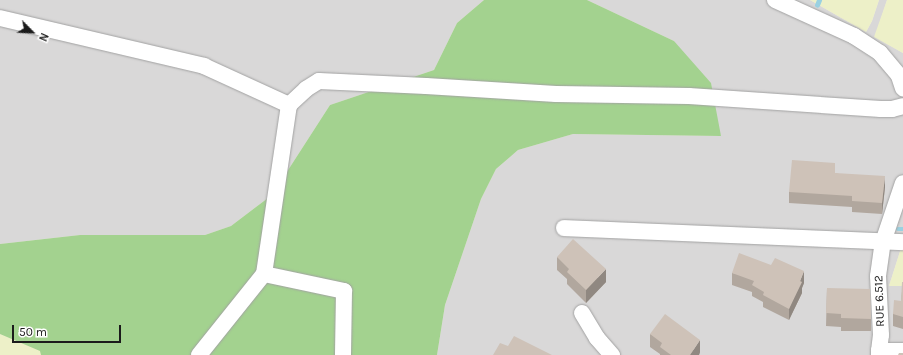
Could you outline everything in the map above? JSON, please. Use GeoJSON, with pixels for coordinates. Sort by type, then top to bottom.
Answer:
{"type":"FeatureCollection","features":[{"type":"Feature","properties":{"kind":"street"},"geometry":{"type":"LineString","coordinates":[[775,0],[822,21],[880,53],[902,81]]}},
{"type":"Feature","properties":{"kind":"street"},"geometry":{"type":"LineString","coordinates":[[0,18],[204,66],[289,105]]}},
{"type":"Feature","properties":{"kind":"street"},"geometry":{"type":"LineString","coordinates":[[199,355],[264,274],[289,105],[306,89],[319,81],[556,94],[689,96],[881,109],[892,109],[903,106]]}},
{"type":"Feature","properties":{"kind":"street","name":"RUE 6.512"},"geometry":{"type":"LineString","coordinates":[[903,183],[883,242],[878,276],[881,327],[879,353],[903,351]]}},
{"type":"Feature","properties":{"kind":"street"},"geometry":{"type":"LineString","coordinates":[[564,228],[903,242]]}},
{"type":"Feature","properties":{"kind":"street"},"geometry":{"type":"LineString","coordinates":[[264,274],[344,292],[344,355]]}},
{"type":"Feature","properties":{"kind":"street"},"geometry":{"type":"LineString","coordinates":[[582,313],[597,338],[612,355]]}},
{"type":"Feature","properties":{"kind":"shaded area"},"geometry":{"type":"Polygon","coordinates":[[[0,0],[484,0],[457,23],[434,70],[330,105],[272,195],[231,226],[205,235],[80,235],[0,244],[0,0]]]}},
{"type":"Feature","properties":{"kind":"shaded area"},"geometry":{"type":"Polygon","coordinates":[[[587,0],[810,0],[866,32],[872,21],[879,0],[887,0],[875,37],[903,53],[903,242],[889,286],[903,286],[903,355],[437,355],[445,305],[481,199],[496,169],[518,150],[573,134],[721,136],[674,41],[587,0]]]}},
{"type":"Feature","properties":{"kind":"green space"},"geometry":{"type":"Polygon","coordinates":[[[484,0],[587,0],[674,41],[711,83],[721,136],[573,134],[518,150],[496,169],[481,199],[445,305],[437,355],[41,355],[40,351],[0,334],[0,244],[80,235],[205,235],[231,226],[272,195],[330,105],[434,70],[457,23],[484,0]]]}},
{"type":"Feature","properties":{"kind":"green space"},"geometry":{"type":"Polygon","coordinates":[[[810,0],[879,0],[872,21],[866,32],[810,0]]]}},
{"type":"Feature","properties":{"kind":"green space"},"geometry":{"type":"Polygon","coordinates":[[[887,0],[903,0],[903,53],[874,37],[887,0]]]}},
{"type":"Feature","properties":{"kind":"green space"},"geometry":{"type":"Polygon","coordinates":[[[903,242],[903,286],[889,286],[903,242]]]}},
{"type":"Feature","properties":{"kind":"green space"},"geometry":{"type":"Polygon","coordinates":[[[0,334],[41,351],[41,355],[0,355],[0,334]]]}},
{"type":"Feature","properties":{"kind":"building"},"geometry":{"type":"Polygon","coordinates":[[[792,160],[835,163],[835,173],[885,176],[882,203],[852,201],[852,196],[789,192],[792,160]]]}},
{"type":"Feature","properties":{"kind":"building"},"geometry":{"type":"Polygon","coordinates":[[[573,239],[606,269],[586,290],[567,272],[569,269],[557,257],[573,239]]]}},
{"type":"Feature","properties":{"kind":"building"},"geometry":{"type":"Polygon","coordinates":[[[739,253],[771,265],[775,258],[804,271],[800,281],[802,282],[789,309],[763,295],[764,292],[752,285],[754,281],[732,273],[739,253]]]}},
{"type":"Feature","properties":{"kind":"building"},"geometry":{"type":"Polygon","coordinates":[[[902,282],[903,317],[893,314],[894,300],[901,301],[902,282]]]}},
{"type":"Feature","properties":{"kind":"building"},"geometry":{"type":"Polygon","coordinates":[[[827,288],[870,289],[871,319],[841,318],[841,314],[826,313],[827,288]]]}},
{"type":"Feature","properties":{"kind":"building"},"geometry":{"type":"Polygon","coordinates":[[[665,314],[700,340],[690,355],[671,355],[660,347],[662,343],[650,334],[665,314]]]}},
{"type":"Feature","properties":{"kind":"building"},"geometry":{"type":"Polygon","coordinates":[[[514,336],[552,355],[493,355],[500,343],[508,346],[514,336]]]}},
{"type":"Feature","properties":{"kind":"waterway"},"geometry":{"type":"LineString","coordinates":[[817,5],[819,0]]}},
{"type":"Feature","properties":{"kind":"waterway"},"geometry":{"type":"LineString","coordinates":[[898,229],[903,229]]}}]}
